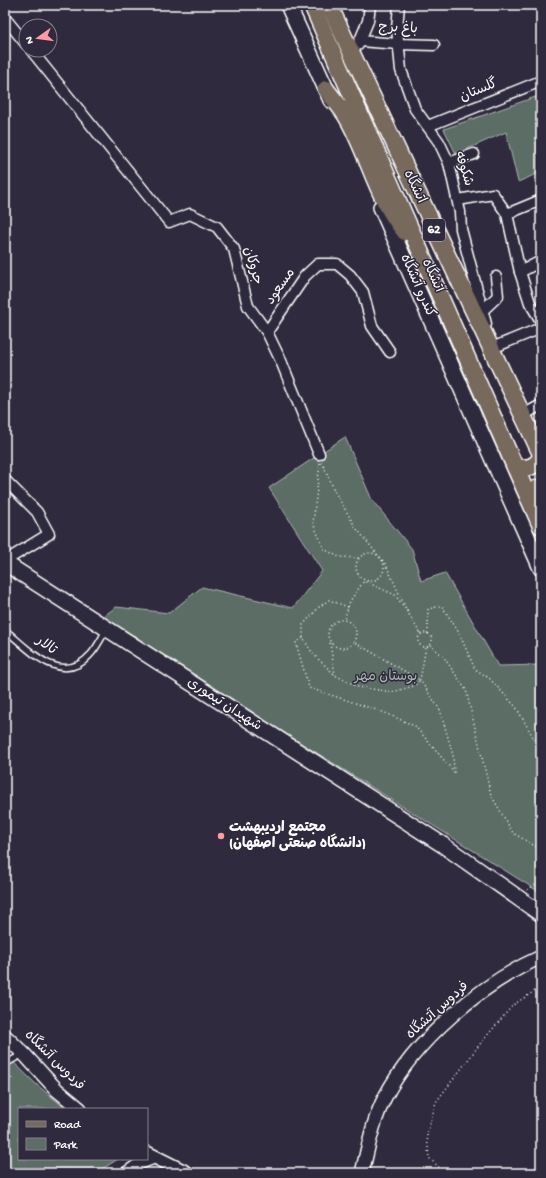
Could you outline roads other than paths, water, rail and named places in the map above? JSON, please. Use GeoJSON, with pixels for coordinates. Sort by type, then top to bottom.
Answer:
{"type":"FeatureCollection","features":[{"type":"Feature","properties":{"kind":"main road","name":"کندرو آتشگاه"},"geometry":{"type":"LineString","coordinates":[[288,5],[395,236],[541,568]]}},
{"type":"Feature","properties":{"kind":"main road","name":"آتشگاه"},"geometry":{"type":"LineString","coordinates":[[312,5],[541,526]]}},
{"type":"Feature","properties":{"kind":"main road","name":"اتشگاه"},"geometry":{"type":"LineString","coordinates":[[329,5],[434,229],[492,348],[541,456]]}},
{"type":"Feature","properties":{"kind":"main road"},"geometry":{"type":"LineString","coordinates":[[326,89],[347,119],[382,197],[397,223],[420,248]]}},
{"type":"Feature","properties":{"kind":"main road"},"geometry":{"type":"LineString","coordinates":[[515,467],[524,469],[532,467],[541,456]]}},
{"type":"Feature","properties":{"kind":"main road"},"geometry":{"type":"LineString","coordinates":[[528,497],[536,489],[541,487]]}},
{"type":"Feature","properties":{"kind":"main road","name":"شهیدان تیموری"},"geometry":{"type":"LineString","coordinates":[[5,562],[444,845],[541,914]]}},
{"type":"Feature","properties":{"kind":"main road","name":"شهیدان تیموری"},"geometry":{"type":"LineString","coordinates":[[444,845],[452,848],[541,907]]}},
{"type":"Feature","properties":{"kind":"street"},"geometry":{"type":"LineString","coordinates":[[353,55],[368,21],[370,5]]}},
{"type":"Feature","properties":{"kind":"street","name":"شکوفه"},"geometry":{"type":"LineString","coordinates":[[399,5],[397,29],[401,70],[415,108],[439,142],[449,163],[458,200],[461,230],[492,348]]}},
{"type":"Feature","properties":{"kind":"street"},"geometry":{"type":"LineString","coordinates":[[5,18],[18,34]]}},
{"type":"Feature","properties":{"kind":"street","name":"باغ برج"},"geometry":{"type":"LineString","coordinates":[[360,41],[398,44],[434,44]]}},
{"type":"Feature","properties":{"kind":"street","name":"جروکان"},"geometry":{"type":"LineString","coordinates":[[37,58],[169,222],[190,214],[217,227],[234,249],[248,306],[267,332],[281,361],[318,454]]}},
{"type":"Feature","properties":{"kind":"street","name":"گلستان"},"geometry":{"type":"LineString","coordinates":[[428,126],[541,81]]}},
{"type":"Feature","properties":{"kind":"street"},"geometry":{"type":"LineString","coordinates":[[449,163],[474,154]]}},
{"type":"Feature","properties":{"kind":"street"},"geometry":{"type":"LineString","coordinates":[[458,200],[493,194],[507,214],[520,272],[530,303],[541,321]]}},
{"type":"Feature","properties":{"kind":"street"},"geometry":{"type":"LineString","coordinates":[[507,214],[541,200]]}},
{"type":"Feature","properties":{"kind":"street"},"geometry":{"type":"LineString","coordinates":[[520,272],[541,261]]}},
{"type":"Feature","properties":{"kind":"street","name":"مسعود"},"geometry":{"type":"LineString","coordinates":[[267,332],[305,276],[318,264],[337,264],[350,275],[363,292],[372,326],[390,352]]}},
{"type":"Feature","properties":{"kind":"street"},"geometry":{"type":"LineString","coordinates":[[482,311],[498,296],[496,277]]}},
{"type":"Feature","properties":{"kind":"street"},"geometry":{"type":"LineString","coordinates":[[492,348],[541,328]]}},
{"type":"Feature","properties":{"kind":"street"},"geometry":{"type":"LineString","coordinates":[[523,414],[541,405]]}},
{"type":"Feature","properties":{"kind":"street"},"geometry":{"type":"LineString","coordinates":[[5,480],[37,512],[49,534],[5,562]]}},
{"type":"Feature","properties":{"kind":"street","name":"فردوس آتشگاه"},"geometry":{"type":"LineString","coordinates":[[362,1173],[370,1138],[385,1098],[408,1062],[426,1040],[445,1022],[490,986],[539,956]]}},
{"type":"Feature","properties":{"kind":"street","name":"فردوس آتشگاه"},"geometry":{"type":"LineString","coordinates":[[5,1036],[24,1054],[57,1090],[79,1108]]}},
{"type":"Feature","properties":{"kind":"street"},"geometry":{"type":"LineString","coordinates":[[151,1155],[187,1173]]}},
{"type":"Feature","properties":{"kind":"street"},"geometry":{"type":"LineString","coordinates":[[125,1173],[144,1160]]}},
{"type":"Feature","properties":{"kind":"lane","name":"تالار"},"geometry":{"type":"LineString","coordinates":[[5,630],[49,665],[58,668],[73,666],[84,662],[91,655],[107,629]]}},
{"type":"Feature","properties":{"kind":"lane"},"geometry":{"type":"LineString","coordinates":[[5,1064],[24,1054]]}},
{"type":"Feature","properties":{"kind":"place","name":"مجتمع اردیبهشت (دانشگاه صنعتی اصفهان)"},"geometry":{"type":"Point","coordinates":[221,836]}},
{"type":"Feature","properties":{"kind":"park label","name":"بوستان مهر"},"geometry":{"type":"Point","coordinates":[386,677]}}]}
